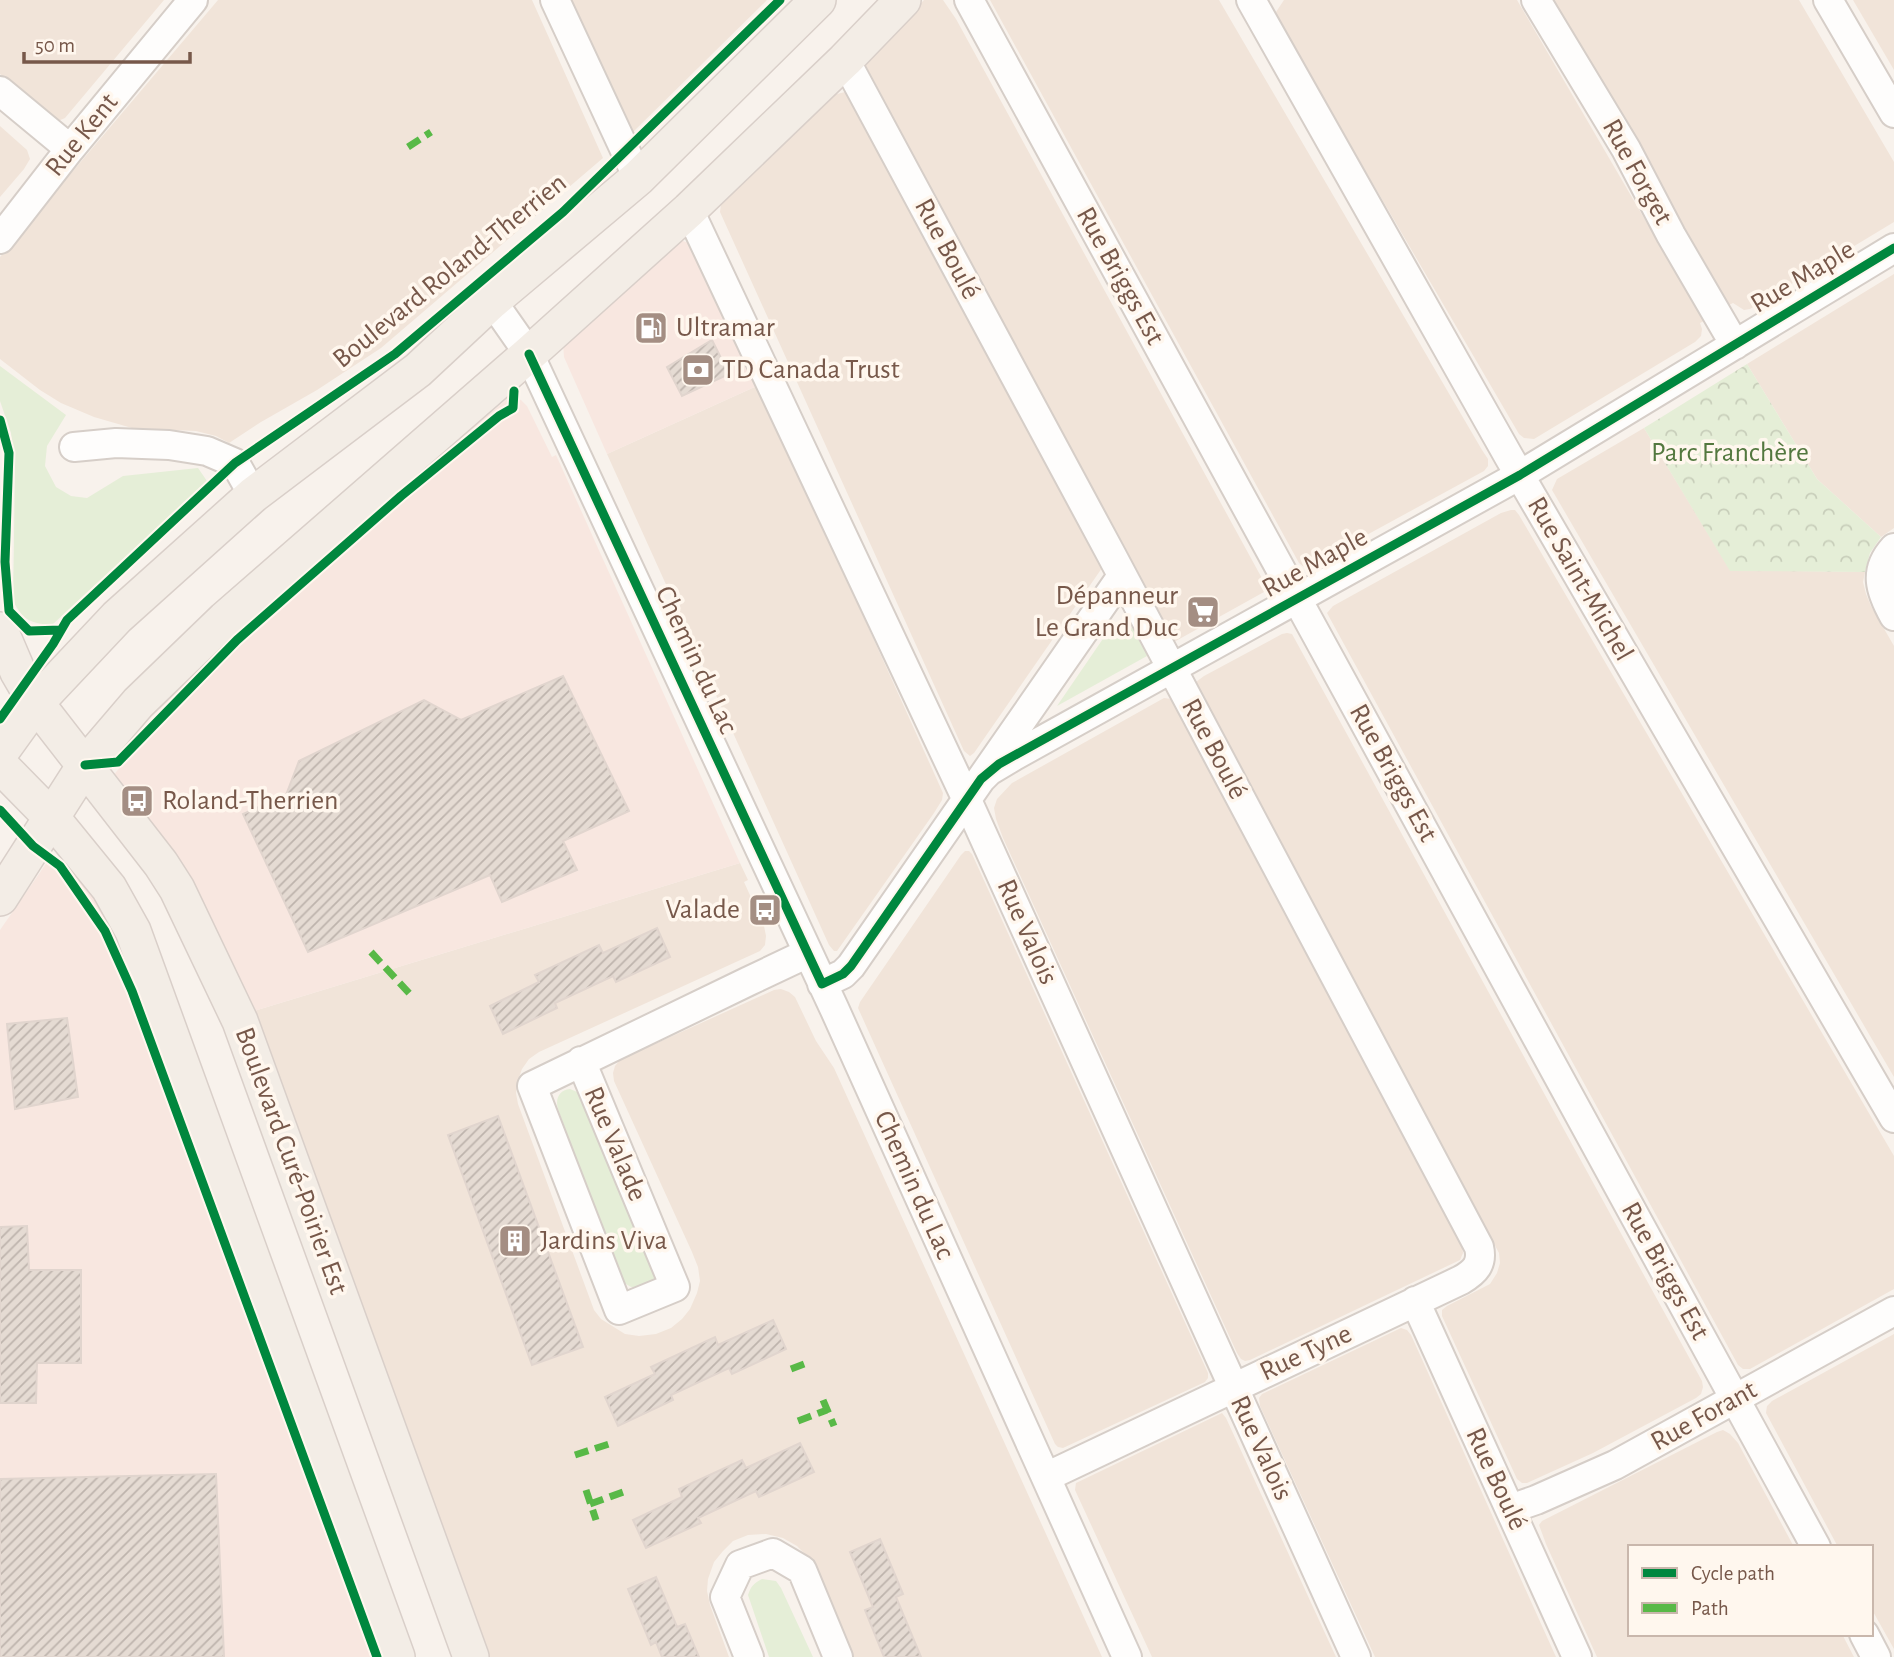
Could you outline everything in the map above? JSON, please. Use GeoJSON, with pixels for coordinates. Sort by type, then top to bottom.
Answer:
{"type":"FeatureCollection","features":[{"type":"Feature","properties":{"kind":"main road","name":"Boulevard Roland-Therrien"},"geometry":{"type":"LineString","coordinates":[[0,753],[36,703],[117,617],[253,495],[418,370],[492,301],[638,178],[818,0]]}},
{"type":"Feature","properties":{"kind":"main road"},"geometry":{"type":"LineString","coordinates":[[0,898],[85,765],[138,703],[225,619],[689,210],[845,60],[903,0]]}},
{"type":"Feature","properties":{"kind":"main road","name":"Boulevard Curé-Poirier Est"},"geometry":{"type":"LineString","coordinates":[[0,630],[18,673],[36,703],[161,864],[177,889],[240,1021],[471,1657]]}},
{"type":"Feature","properties":{"kind":"main road"},"geometry":{"type":"LineString","coordinates":[[0,765],[52,818],[110,888],[133,931],[397,1657]]}},
{"type":"Feature","properties":{"kind":"street","name":"Rue Kent"},"geometry":{"type":"LineString","coordinates":[[0,239],[193,0]]}},
{"type":"Feature","properties":{"kind":"street"},"geometry":{"type":"LineString","coordinates":[[555,0],[638,178]]}},
{"type":"Feature","properties":{"kind":"street","name":"Rue Briggs Est"},"geometry":{"type":"LineString","coordinates":[[969,0],[1815,1545]]}},
{"type":"Feature","properties":{"kind":"street","name":"Rue Forget"},"geometry":{"type":"LineString","coordinates":[[1536,0],[1626,149],[1671,235],[1735,345]]}},
{"type":"Feature","properties":{"kind":"street"},"geometry":{"type":"LineString","coordinates":[[1828,0],[1894,113]]}},
{"type":"Feature","properties":{"kind":"street","name":"Rue Saint-Michel"},"geometry":{"type":"LineString","coordinates":[[1256,2],[1520,475],[1894,1118]]}},
{"type":"Feature","properties":{"kind":"street","name":"Rue Boulé"},"geometry":{"type":"LineString","coordinates":[[845,60],[1481,1255]]}},
{"type":"Feature","properties":{"kind":"street"},"geometry":{"type":"LineString","coordinates":[[0,91],[70,149]]}},
{"type":"Feature","properties":{"kind":"street","name":"Rue Valois"},"geometry":{"type":"LineString","coordinates":[[689,210],[974,789],[1233,1387],[1356,1657]]}},
{"type":"Feature","properties":{"kind":"street","name":"Rue Maple"},"geometry":{"type":"LineString","coordinates":[[974,789],[999,764],[1520,475],[1894,248]]}},
{"type":"Feature","properties":{"kind":"street","name":"Chemin du Lac"},"geometry":{"type":"LineString","coordinates":[[492,301],[528,354],[822,984],[1127,1657]]}},
{"type":"Feature","properties":{"kind":"street"},"geometry":{"type":"LineString","coordinates":[[74,447],[116,443],[169,445],[206,451],[234,463],[253,495]]}},
{"type":"Feature","properties":{"kind":"street"},"geometry":{"type":"LineString","coordinates":[[1894,548],[1884,562],[1880,579],[1884,598],[1894,616]]}},
{"type":"Feature","properties":{"kind":"street","name":"Rue Maple"},"geometry":{"type":"LineString","coordinates":[[822,984],[843,974],[851,966],[1122,576]]}},
{"type":"Feature","properties":{"kind":"street","name":"Rue Valade"},"geometry":{"type":"LineString","coordinates":[[580,1061],[675,1287],[619,1310],[531,1086],[580,1061],[807,953]]}},
{"type":"Feature","properties":{"kind":"street","name":"Rue Tyne"},"geometry":{"type":"LineString","coordinates":[[1046,1477],[1472,1274],[1480,1263],[1481,1255]]}},
{"type":"Feature","properties":{"kind":"street","name":"Rue Boulé"},"geometry":{"type":"LineString","coordinates":[[1415,1301],[1577,1657]]}},
{"type":"Feature","properties":{"kind":"street","name":"Rue Forant"},"geometry":{"type":"LineString","coordinates":[[1510,1510],[1615,1465],[1894,1311]]}},
{"type":"Feature","properties":{"kind":"street"},"geometry":{"type":"LineString","coordinates":[[749,1657],[725,1597],[740,1565],[773,1553],[802,1570],[838,1657]]}},
{"type":"Feature","properties":{"kind":"street"},"geometry":{"type":"LineString","coordinates":[[1865,1636],[1876,1657]]}},
{"type":"Feature","properties":{"kind":"shaded area"},"geometry":{"type":"Polygon","coordinates":[[[0,0],[164,0],[65,118],[58,121],[52,119],[0,74],[0,0]]]}},
{"type":"Feature","properties":{"kind":"shaded area"},"geometry":{"type":"Polygon","coordinates":[[[218,0],[532,0],[603,158],[381,348],[229,443],[216,436],[196,431],[132,428],[94,417],[61,403],[0,359],[0,257],[218,0]]]}},
{"type":"Feature","properties":{"kind":"shaded area"},"geometry":{"type":"Polygon","coordinates":[[[570,0],[767,0],[631,134],[570,0]]]}},
{"type":"Feature","properties":{"kind":"shaded area"},"geometry":{"type":"Polygon","coordinates":[[[924,0],[943,0],[956,19],[1266,587],[1264,592],[1174,642],[1170,639],[865,64],[870,61],[873,51],[924,0]]]}},
{"type":"Feature","properties":{"kind":"shaded area"},"geometry":{"type":"Polygon","coordinates":[[[990,0],[1219,0],[1488,459],[1488,466],[1484,471],[1319,561],[1304,567],[1299,563],[990,0]]]}},
{"type":"Feature","properties":{"kind":"shaded area"},"geometry":{"type":"Polygon","coordinates":[[[1284,0],[1517,0],[1704,321],[1700,323],[1701,336],[1534,439],[1524,438],[1519,434],[1282,28],[1276,12],[1284,0]]]}},
{"type":"Feature","properties":{"kind":"shaded area"},"geometry":{"type":"Polygon","coordinates":[[[1551,0],[1799,0],[1894,162],[1894,222],[1750,309],[1744,310],[1733,303],[1729,305],[1551,0]]]}},
{"type":"Feature","properties":{"kind":"shaded area"},"geometry":{"type":"Polygon","coordinates":[[[1853,0],[1894,0],[1894,70],[1853,0]]]}},
{"type":"Feature","properties":{"kind":"shaded area"},"geometry":{"type":"Polygon","coordinates":[[[845,92],[857,106],[1102,568],[970,756],[964,751],[720,212],[726,198],[833,95],[845,92]]]}},
{"type":"Feature","properties":{"kind":"shaded area"},"geometry":{"type":"Polygon","coordinates":[[[0,126],[27,150],[30,159],[0,197],[0,126]]]}},
{"type":"Feature","properties":{"kind":"shaded area"},"geometry":{"type":"Polygon","coordinates":[[[683,241],[689,243],[759,385],[607,454],[564,357],[563,343],[676,244],[683,241]]]}},
{"type":"Feature","properties":{"kind":"shaded area"},"geometry":{"type":"Polygon","coordinates":[[[1894,274],[1894,528],[1881,537],[1817,479],[1747,364],[1894,274]]]}},
{"type":"Feature","properties":{"kind":"shaded area"},"geometry":{"type":"Polygon","coordinates":[[[759,385],[943,793],[934,813],[837,951],[829,945],[607,454],[759,385]]]}},
{"type":"Feature","properties":{"kind":"shaded area"},"geometry":{"type":"Polygon","coordinates":[[[514,398],[527,406],[552,457],[556,455],[740,863],[254,1011],[227,952],[190,887],[142,813],[148,808],[133,790],[126,794],[112,777],[126,760],[120,754],[215,652],[220,655],[246,631],[242,626],[306,568],[507,399],[514,398]]]}},
{"type":"Feature","properties":{"kind":"shaded area"},"geometry":{"type":"Polygon","coordinates":[[[1644,428],[1730,570],[1865,572],[1863,582],[1866,594],[1894,646],[1894,1077],[1552,490],[1557,479],[1644,428]]]}},
{"type":"Feature","properties":{"kind":"shaded area"},"geometry":{"type":"Polygon","coordinates":[[[1515,510],[1519,515],[1894,1156],[1894,1289],[1750,1369],[1743,1369],[1738,1365],[1327,613],[1333,606],[1501,513],[1515,510]]]}},
{"type":"Feature","properties":{"kind":"shaded area"},"geometry":{"type":"Polygon","coordinates":[[[1287,633],[1292,634],[1702,1381],[1701,1394],[1696,1398],[1593,1453],[1527,1483],[1517,1479],[1442,1316],[1442,1310],[1447,1306],[1490,1284],[1500,1263],[1499,1253],[1195,688],[1196,682],[1204,676],[1287,633]]]}},
{"type":"Feature","properties":{"kind":"shaded area"},"geometry":{"type":"Polygon","coordinates":[[[1164,698],[1171,699],[1462,1246],[1463,1253],[1460,1260],[1245,1361],[1237,1353],[1003,838],[994,808],[997,799],[1012,783],[1164,698]]]}},
{"type":"Feature","properties":{"kind":"shaded area"},"geometry":{"type":"Polygon","coordinates":[[[965,851],[972,854],[1208,1373],[1205,1382],[1063,1448],[1055,1444],[858,1008],[965,851]]]}},
{"type":"Feature","properties":{"kind":"shaded area"},"geometry":{"type":"Polygon","coordinates":[[[50,858],[84,878],[113,917],[375,1657],[0,1657],[0,930],[50,858]]]}},
{"type":"Feature","properties":{"kind":"shaded area"},"geometry":{"type":"Polygon","coordinates":[[[740,863],[748,880],[744,882],[764,926],[765,945],[760,951],[539,1052],[529,1059],[518,1080],[518,1104],[594,1310],[601,1319],[625,1334],[656,1334],[671,1328],[682,1319],[690,1309],[700,1281],[692,1252],[614,1081],[615,1066],[626,1057],[774,990],[789,992],[795,997],[816,1041],[834,1068],[1102,1657],[853,1657],[806,1555],[783,1538],[766,1534],[748,1535],[733,1541],[714,1562],[708,1579],[710,1605],[729,1657],[488,1657],[254,1011],[740,863]]]}},
{"type":"Feature","properties":{"kind":"shaded area"},"geometry":{"type":"Polygon","coordinates":[[[1401,1328],[1411,1335],[1556,1657],[1375,1657],[1260,1406],[1259,1398],[1262,1394],[1401,1328]]]}},
{"type":"Feature","properties":{"kind":"shaded area"},"geometry":{"type":"Polygon","coordinates":[[[1894,1334],[1894,1649],[1873,1612],[1873,1545],[1837,1545],[1766,1413],[1767,1406],[1894,1334]]]}},
{"type":"Feature","properties":{"kind":"shaded area"},"geometry":{"type":"Polygon","coordinates":[[[1222,1413],[1336,1657],[1152,1657],[1075,1490],[1076,1483],[1222,1413]]]}},
{"type":"Feature","properties":{"kind":"shaded area"},"geometry":{"type":"Polygon","coordinates":[[[1723,1430],[1738,1443],[1793,1545],[1628,1545],[1628,1636],[1843,1636],[1854,1657],[1597,1657],[1539,1525],[1542,1521],[1723,1430]]]}},
{"type":"Feature","properties":{"kind":"green space","name":"Parc Franchère"},"geometry":{"type":"Polygon","coordinates":[[[1747,364],[1817,479],[1881,537],[1870,553],[1865,572],[1730,571],[1644,428],[1747,364]]]}},
{"type":"Feature","properties":{"kind":"green space"},"geometry":{"type":"Polygon","coordinates":[[[0,366],[66,415],[47,446],[45,466],[56,487],[71,496],[87,498],[123,476],[198,468],[207,481],[52,625],[28,620],[13,601],[15,469],[11,433],[0,401],[0,366]]]}},
{"type":"Feature","properties":{"kind":"green space"},"geometry":{"type":"Polygon","coordinates":[[[1119,622],[1138,634],[1147,656],[1057,706],[1111,627],[1119,622]]]}},
{"type":"Feature","properties":{"kind":"green space"},"geometry":{"type":"Polygon","coordinates":[[[570,1089],[582,1094],[656,1277],[642,1288],[627,1285],[619,1276],[558,1109],[559,1096],[570,1089]]]}},
{"type":"Feature","properties":{"kind":"green space"},"geometry":{"type":"Polygon","coordinates":[[[762,1579],[776,1581],[781,1588],[813,1657],[769,1657],[748,1595],[753,1585],[762,1579]]]}},
{"type":"Feature","properties":{"kind":"building","name":"TD Canada Trust"},"geometry":{"type":"Polygon","coordinates":[[[712,340],[729,374],[682,396],[667,367],[712,340]]]}},
{"type":"Feature","properties":{"kind":"building"},"geometry":{"type":"Polygon","coordinates":[[[563,676],[629,811],[563,841],[577,870],[502,902],[490,875],[308,952],[243,814],[286,795],[299,761],[424,700],[461,720],[563,676]]]}},
{"type":"Feature","properties":{"kind":"building"},"geometry":{"type":"Polygon","coordinates":[[[657,928],[670,957],[616,982],[613,976],[555,1003],[557,1008],[503,1034],[490,1006],[539,982],[535,975],[599,945],[603,953],[657,928]]]}},
{"type":"Feature","properties":{"kind":"building"},"geometry":{"type":"Polygon","coordinates":[[[67,1018],[78,1097],[15,1109],[7,1024],[67,1018]]]}},
{"type":"Feature","properties":{"kind":"building","name":"Jardins Viva"},"geometry":{"type":"Polygon","coordinates":[[[498,1116],[583,1347],[532,1365],[448,1135],[498,1116]]]}},
{"type":"Feature","properties":{"kind":"building"},"geometry":{"type":"Polygon","coordinates":[[[27,1226],[29,1270],[81,1270],[81,1363],[37,1363],[36,1403],[0,1403],[0,1227],[27,1226]]]}},
{"type":"Feature","properties":{"kind":"building"},"geometry":{"type":"Polygon","coordinates":[[[773,1320],[786,1349],[732,1374],[729,1368],[671,1395],[673,1400],[618,1426],[605,1397],[655,1374],[651,1367],[715,1337],[718,1345],[773,1320]]]}},
{"type":"Feature","properties":{"kind":"building"},"geometry":{"type":"Polygon","coordinates":[[[800,1443],[814,1472],[759,1497],[756,1491],[698,1518],[701,1523],[646,1548],[633,1520],[682,1497],[679,1489],[742,1460],[746,1468],[800,1443]]]}},
{"type":"Feature","properties":{"kind":"building"},"geometry":{"type":"Polygon","coordinates":[[[216,1474],[224,1657],[0,1657],[0,1479],[216,1474]]]}},
{"type":"Feature","properties":{"kind":"building"},"geometry":{"type":"Polygon","coordinates":[[[880,1539],[903,1594],[896,1597],[921,1657],[884,1657],[865,1610],[873,1607],[850,1552],[880,1539]]]}},
{"type":"Feature","properties":{"kind":"building"},"geometry":{"type":"Polygon","coordinates":[[[656,1577],[677,1627],[685,1624],[699,1657],[662,1657],[656,1642],[651,1645],[628,1589],[656,1577]]]}},
{"type":"Feature","properties":{"kind":"marked path"},"geometry":{"type":"LineString","coordinates":[[408,147],[431,132]]}},
{"type":"Feature","properties":{"kind":"marked path"},"geometry":{"type":"LineString","coordinates":[[371,952],[410,994]]}},
{"type":"Feature","properties":{"kind":"marked path"},"geometry":{"type":"LineString","coordinates":[[791,1369],[807,1363]]}},
{"type":"Feature","properties":{"kind":"marked path"},"geometry":{"type":"LineString","coordinates":[[823,1400],[834,1426]]}},
{"type":"Feature","properties":{"kind":"marked path"},"geometry":{"type":"LineString","coordinates":[[798,1421],[827,1410]]}},
{"type":"Feature","properties":{"kind":"marked path"},"geometry":{"type":"LineString","coordinates":[[575,1455],[609,1444]]}},
{"type":"Feature","properties":{"kind":"marked path"},"geometry":{"type":"LineString","coordinates":[[586,1490],[596,1520]]}},
{"type":"Feature","properties":{"kind":"marked path"},"geometry":{"type":"LineString","coordinates":[[590,1504],[626,1491]]}},
{"type":"Feature","properties":{"kind":"cycle path"},"geometry":{"type":"LineString","coordinates":[[0,719],[67,620],[235,463],[395,354],[563,212],[780,0]]}},
{"type":"Feature","properties":{"kind":"cycle path"},"geometry":{"type":"LineString","coordinates":[[529,354],[822,984],[843,974],[851,966],[981,779],[999,764],[1520,475],[1894,248]]}},
{"type":"Feature","properties":{"kind":"cycle path"},"geometry":{"type":"LineString","coordinates":[[85,765],[118,762],[237,640],[401,496],[499,416],[513,408],[514,391]]}},
{"type":"Feature","properties":{"kind":"cycle path"},"geometry":{"type":"LineString","coordinates":[[0,420],[9,453],[5,562],[9,611],[29,631],[61,630]]}},
{"type":"Feature","properties":{"kind":"cycle path"},"geometry":{"type":"LineString","coordinates":[[0,810],[33,846],[60,866],[105,931],[132,991],[377,1657]]}},
{"type":"Feature","properties":{"kind":"place","name":"Ultramar"},"geometry":{"type":"Point","coordinates":[651,328]}},
{"type":"Feature","properties":{"kind":"place","name":"TD Canada Trust"},"geometry":{"type":"Point","coordinates":[698,370]}},
{"type":"Feature","properties":{"kind":"place","name":"Dépanneur Le Grand Duc"},"geometry":{"type":"Point","coordinates":[1203,612]}},
{"type":"Feature","properties":{"kind":"place","name":"Roland-Therrien"},"geometry":{"type":"Point","coordinates":[137,801]}},
{"type":"Feature","properties":{"kind":"place","name":"Valade"},"geometry":{"type":"Point","coordinates":[765,910]}},
{"type":"Feature","properties":{"kind":"place","name":"Jardins Viva"},"geometry":{"type":"Point","coordinates":[515,1241]}}]}
